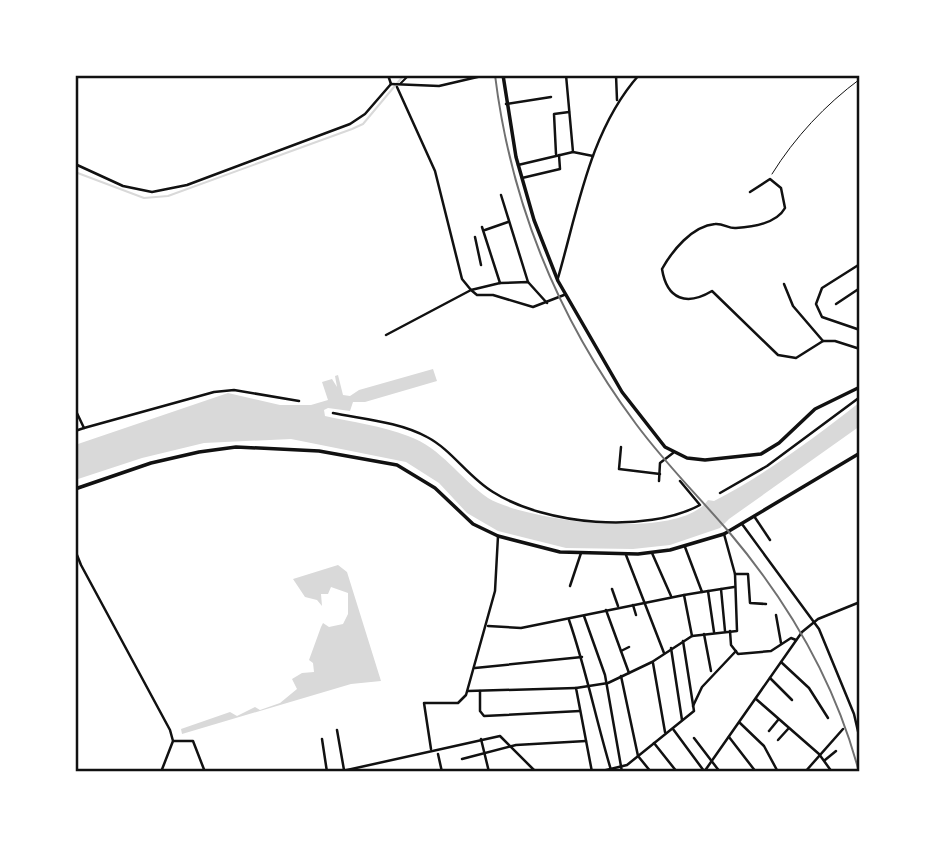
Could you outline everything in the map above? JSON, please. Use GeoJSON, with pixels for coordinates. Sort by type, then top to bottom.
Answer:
{"type":"FeatureCollection","features":[{"type":"Feature","properties":{"kind":"main road"},"geometry":{"type":"LineString","coordinates":[[503,75],[518,165],[534,220],[564,295],[622,392],[644,422],[673,453],[705,460],[761,454],[779,443],[816,409],[860,387]]}},
{"type":"Feature","properties":{"kind":"main road"},"geometry":{"type":"LineString","coordinates":[[75,489],[151,463],[199,452],[236,447],[319,451],[397,465],[435,488],[473,524],[498,536],[545,549],[580,554],[626,555],[685,547],[724,534],[860,453]]}},
{"type":"Feature","properties":{"kind":"street"},"geometry":{"type":"LineString","coordinates":[[388,75],[391,84],[397,87],[439,86],[486,75]]}},
{"type":"Feature","properties":{"kind":"street"},"geometry":{"type":"LineString","coordinates":[[397,87],[409,75]]}},
{"type":"Feature","properties":{"kind":"street"},"geometry":{"type":"LineString","coordinates":[[566,75],[573,152]]}},
{"type":"Feature","properties":{"kind":"street"},"geometry":{"type":"LineString","coordinates":[[616,75],[617,101]]}},
{"type":"Feature","properties":{"kind":"street"},"geometry":{"type":"LineString","coordinates":[[558,281],[594,156],[617,101],[639,75]]}},
{"type":"Feature","properties":{"kind":"street"},"geometry":{"type":"LineString","coordinates":[[75,164],[142,192],[187,185],[351,124],[365,114],[391,84]]}},
{"type":"Feature","properties":{"kind":"street"},"geometry":{"type":"LineString","coordinates":[[397,87],[435,171],[462,279],[477,295],[493,295],[524,306],[547,303],[564,295]]}},
{"type":"Feature","properties":{"kind":"street"},"geometry":{"type":"LineString","coordinates":[[506,104],[551,97]]}},
{"type":"Feature","properties":{"kind":"street"},"geometry":{"type":"LineString","coordinates":[[522,178],[559,169],[554,114],[569,112]]}},
{"type":"Feature","properties":{"kind":"street"},"geometry":{"type":"LineString","coordinates":[[518,165],[573,152],[594,156]]}},
{"type":"Feature","properties":{"kind":"street"},"geometry":{"type":"LineString","coordinates":[[750,192],[769,179],[781,188],[785,208],[782,215],[771,221],[733,229],[717,223],[705,226],[672,251],[662,269],[664,280],[683,299],[692,300],[712,291],[778,355],[796,358],[822,341],[835,341],[860,349]]}},
{"type":"Feature","properties":{"kind":"street"},"geometry":{"type":"LineString","coordinates":[[500,195],[528,282],[547,303]]}},
{"type":"Feature","properties":{"kind":"street"},"geometry":{"type":"LineString","coordinates":[[500,282],[483,228],[508,222]]}},
{"type":"Feature","properties":{"kind":"street"},"geometry":{"type":"LineString","coordinates":[[474,237],[481,265]]}},
{"type":"Feature","properties":{"kind":"street"},"geometry":{"type":"LineString","coordinates":[[478,250],[489,247]]}},
{"type":"Feature","properties":{"kind":"street"},"geometry":{"type":"LineString","coordinates":[[860,264],[821,288],[816,304],[822,317],[860,330]]}},
{"type":"Feature","properties":{"kind":"street"},"geometry":{"type":"LineString","coordinates":[[386,335],[471,290],[500,282],[528,282]]}},
{"type":"Feature","properties":{"kind":"street"},"geometry":{"type":"LineString","coordinates":[[784,284],[793,306],[822,341]]}},
{"type":"Feature","properties":{"kind":"street"},"geometry":{"type":"LineString","coordinates":[[836,304],[860,288]]}},
{"type":"Feature","properties":{"kind":"street"},"geometry":{"type":"LineString","coordinates":[[75,431],[214,392],[234,390],[299,401]]}},
{"type":"Feature","properties":{"kind":"street"},"geometry":{"type":"LineString","coordinates":[[720,493],[767,466],[860,397]]}},
{"type":"Feature","properties":{"kind":"street"},"geometry":{"type":"LineString","coordinates":[[75,409],[84,428]]}},
{"type":"Feature","properties":{"kind":"street"},"geometry":{"type":"LineString","coordinates":[[333,413],[402,428],[428,437],[490,491],[524,508],[568,517],[636,522],[675,515],[700,505],[680,481]]}},
{"type":"Feature","properties":{"kind":"street"},"geometry":{"type":"LineString","coordinates":[[621,447],[619,469],[660,474]]}},
{"type":"Feature","properties":{"kind":"street"},"geometry":{"type":"LineString","coordinates":[[659,481],[660,463],[673,453]]}},
{"type":"Feature","properties":{"kind":"street"},"geometry":{"type":"LineString","coordinates":[[754,516],[770,540]]}},
{"type":"Feature","properties":{"kind":"street"},"geometry":{"type":"LineString","coordinates":[[741,523],[814,623],[837,671],[860,740]]}},
{"type":"Feature","properties":{"kind":"street"},"geometry":{"type":"LineString","coordinates":[[468,691],[576,688],[605,683],[653,662],[692,636],[737,631],[735,574],[724,534]]}},
{"type":"Feature","properties":{"kind":"street"},"geometry":{"type":"LineString","coordinates":[[432,749],[424,703],[458,703],[468,691],[498,574],[498,536]]}},
{"type":"Feature","properties":{"kind":"street"},"geometry":{"type":"LineString","coordinates":[[685,547],[702,592]]}},
{"type":"Feature","properties":{"kind":"street"},"geometry":{"type":"LineString","coordinates":[[75,550],[170,730],[173,741],[161,772]]}},
{"type":"Feature","properties":{"kind":"street"},"geometry":{"type":"LineString","coordinates":[[652,553],[671,596]]}},
{"type":"Feature","properties":{"kind":"street"},"geometry":{"type":"LineString","coordinates":[[570,586],[580,554]]}},
{"type":"Feature","properties":{"kind":"street"},"geometry":{"type":"LineString","coordinates":[[626,555],[664,654]]}},
{"type":"Feature","properties":{"kind":"street"},"geometry":{"type":"LineString","coordinates":[[735,574],[748,574],[750,603],[766,604]]}},
{"type":"Feature","properties":{"kind":"street"},"geometry":{"type":"LineString","coordinates":[[487,625],[521,628],[569,620],[618,606],[735,586]]}},
{"type":"Feature","properties":{"kind":"street"},"geometry":{"type":"LineString","coordinates":[[612,589],[618,606]]}},
{"type":"Feature","properties":{"kind":"street"},"geometry":{"type":"LineString","coordinates":[[722,589],[727,631],[736,651]]}},
{"type":"Feature","properties":{"kind":"street"},"geometry":{"type":"LineString","coordinates":[[708,591],[714,632]]}},
{"type":"Feature","properties":{"kind":"street"},"geometry":{"type":"LineString","coordinates":[[684,595],[692,636]]}},
{"type":"Feature","properties":{"kind":"street"},"geometry":{"type":"LineString","coordinates":[[672,728],[704,771],[796,640],[814,623],[860,601]]}},
{"type":"Feature","properties":{"kind":"street"},"geometry":{"type":"LineString","coordinates":[[633,604],[636,615]]}},
{"type":"Feature","properties":{"kind":"street"},"geometry":{"type":"LineString","coordinates":[[606,610],[629,673]]}},
{"type":"Feature","properties":{"kind":"street"},"geometry":{"type":"LineString","coordinates":[[584,615],[605,676],[622,769]]}},
{"type":"Feature","properties":{"kind":"street"},"geometry":{"type":"LineString","coordinates":[[776,615],[781,645]]}},
{"type":"Feature","properties":{"kind":"street"},"geometry":{"type":"LineString","coordinates":[[569,620],[582,657],[594,716],[611,770]]}},
{"type":"Feature","properties":{"kind":"street"},"geometry":{"type":"LineString","coordinates":[[615,633],[622,630]]}},
{"type":"Feature","properties":{"kind":"street"},"geometry":{"type":"LineString","coordinates":[[704,634],[711,671]]}},
{"type":"Feature","properties":{"kind":"street"},"geometry":{"type":"LineString","coordinates":[[693,706],[702,687],[736,651],[771,651],[791,638],[796,640]]}},
{"type":"Feature","properties":{"kind":"street"},"geometry":{"type":"LineString","coordinates":[[598,772],[622,769],[694,711],[683,641]]}},
{"type":"Feature","properties":{"kind":"street"},"geometry":{"type":"LineString","coordinates":[[621,650],[629,647]]}},
{"type":"Feature","properties":{"kind":"street"},"geometry":{"type":"LineString","coordinates":[[671,648],[682,720]]}},
{"type":"Feature","properties":{"kind":"street"},"geometry":{"type":"LineString","coordinates":[[475,668],[582,657]]}},
{"type":"Feature","properties":{"kind":"street"},"geometry":{"type":"LineString","coordinates":[[781,661],[809,688],[828,718]]}},
{"type":"Feature","properties":{"kind":"street"},"geometry":{"type":"LineString","coordinates":[[653,662],[665,732]]}},
{"type":"Feature","properties":{"kind":"street"},"geometry":{"type":"LineString","coordinates":[[621,676],[638,756],[651,772]]}},
{"type":"Feature","properties":{"kind":"street"},"geometry":{"type":"LineString","coordinates":[[770,678],[792,700]]}},
{"type":"Feature","properties":{"kind":"street"},"geometry":{"type":"LineString","coordinates":[[576,688],[592,772]]}},
{"type":"Feature","properties":{"kind":"street"},"geometry":{"type":"LineString","coordinates":[[480,691],[480,711],[484,716],[580,711]]}},
{"type":"Feature","properties":{"kind":"street"},"geometry":{"type":"LineString","coordinates":[[756,699],[819,754],[832,772]]}},
{"type":"Feature","properties":{"kind":"street"},"geometry":{"type":"LineString","coordinates":[[769,731],[778,720]]}},
{"type":"Feature","properties":{"kind":"street"},"geometry":{"type":"LineString","coordinates":[[739,722],[764,746],[778,772]]}},
{"type":"Feature","properties":{"kind":"street"},"geometry":{"type":"LineString","coordinates":[[778,740],[788,729]]}},
{"type":"Feature","properties":{"kind":"street"},"geometry":{"type":"LineString","coordinates":[[805,772],[843,729]]}},
{"type":"Feature","properties":{"kind":"street"},"geometry":{"type":"LineString","coordinates":[[337,730],[336,737],[344,770]]}},
{"type":"Feature","properties":{"kind":"street"},"geometry":{"type":"LineString","coordinates":[[338,772],[500,736],[536,772]]}},
{"type":"Feature","properties":{"kind":"street"},"geometry":{"type":"LineString","coordinates":[[729,737],[756,772]]}},
{"type":"Feature","properties":{"kind":"street"},"geometry":{"type":"LineString","coordinates":[[694,738],[720,772]]}},
{"type":"Feature","properties":{"kind":"street"},"geometry":{"type":"LineString","coordinates":[[322,739],[327,772]]}},
{"type":"Feature","properties":{"kind":"street"},"geometry":{"type":"LineString","coordinates":[[481,739],[489,772]]}},
{"type":"Feature","properties":{"kind":"street"},"geometry":{"type":"LineString","coordinates":[[173,741],[193,741],[205,772]]}},
{"type":"Feature","properties":{"kind":"street"},"geometry":{"type":"LineString","coordinates":[[462,759],[512,747],[586,741]]}},
{"type":"Feature","properties":{"kind":"street"},"geometry":{"type":"LineString","coordinates":[[654,743],[677,772]]}},
{"type":"Feature","properties":{"kind":"street"},"geometry":{"type":"LineString","coordinates":[[824,760],[836,751]]}},
{"type":"Feature","properties":{"kind":"street"},"geometry":{"type":"LineString","coordinates":[[439,754],[442,772]]}},
{"type":"Feature","properties":{"kind":"street"},"geometry":{"type":"LineString","coordinates":[[358,766],[358,772]]}},
{"type":"Feature","properties":{"kind":"path"},"geometry":{"type":"LineString","coordinates":[[769,179],[798,136],[809,128],[829,103],[860,79]]}},
{"type":"Feature","properties":{"kind":"shaded area"},"geometry":{"type":"Polygon","coordinates":[[[433,369],[437,381],[365,402],[353,402],[350,411],[328,408],[324,410],[325,416],[377,427],[420,441],[488,498],[534,514],[567,520],[636,524],[667,521],[692,513],[708,500],[714,501],[771,468],[860,402],[860,426],[720,528],[670,545],[633,549],[566,548],[498,531],[467,513],[439,483],[406,462],[291,439],[204,443],[142,458],[75,480],[75,445],[228,393],[280,405],[311,405],[328,400],[322,382],[332,379],[337,387],[335,376],[338,375],[343,395],[350,396],[359,390],[433,369]]]}},
{"type":"Feature","properties":{"kind":"shaded area"},"geometry":{"type":"Polygon","coordinates":[[[338,565],[347,572],[381,681],[351,684],[182,734],[181,729],[230,712],[237,716],[255,707],[260,710],[280,703],[297,689],[292,679],[302,673],[314,672],[313,663],[309,660],[321,627],[323,623],[329,627],[343,624],[348,614],[348,593],[331,587],[328,594],[321,594],[322,606],[317,600],[305,597],[293,579],[338,565]]]}},
{"type":"Feature","properties":{"kind":"waterway"},"geometry":{"type":"LineString","coordinates":[[75,172],[144,198],[168,196],[363,124],[404,75]]}},
{"type":"Feature","properties":{"kind":"railway"},"geometry":{"type":"LineString","coordinates":[[495,75],[502,123],[526,215],[561,302],[608,384],[636,424],[751,559],[790,615],[837,706],[859,772]]}}]}
